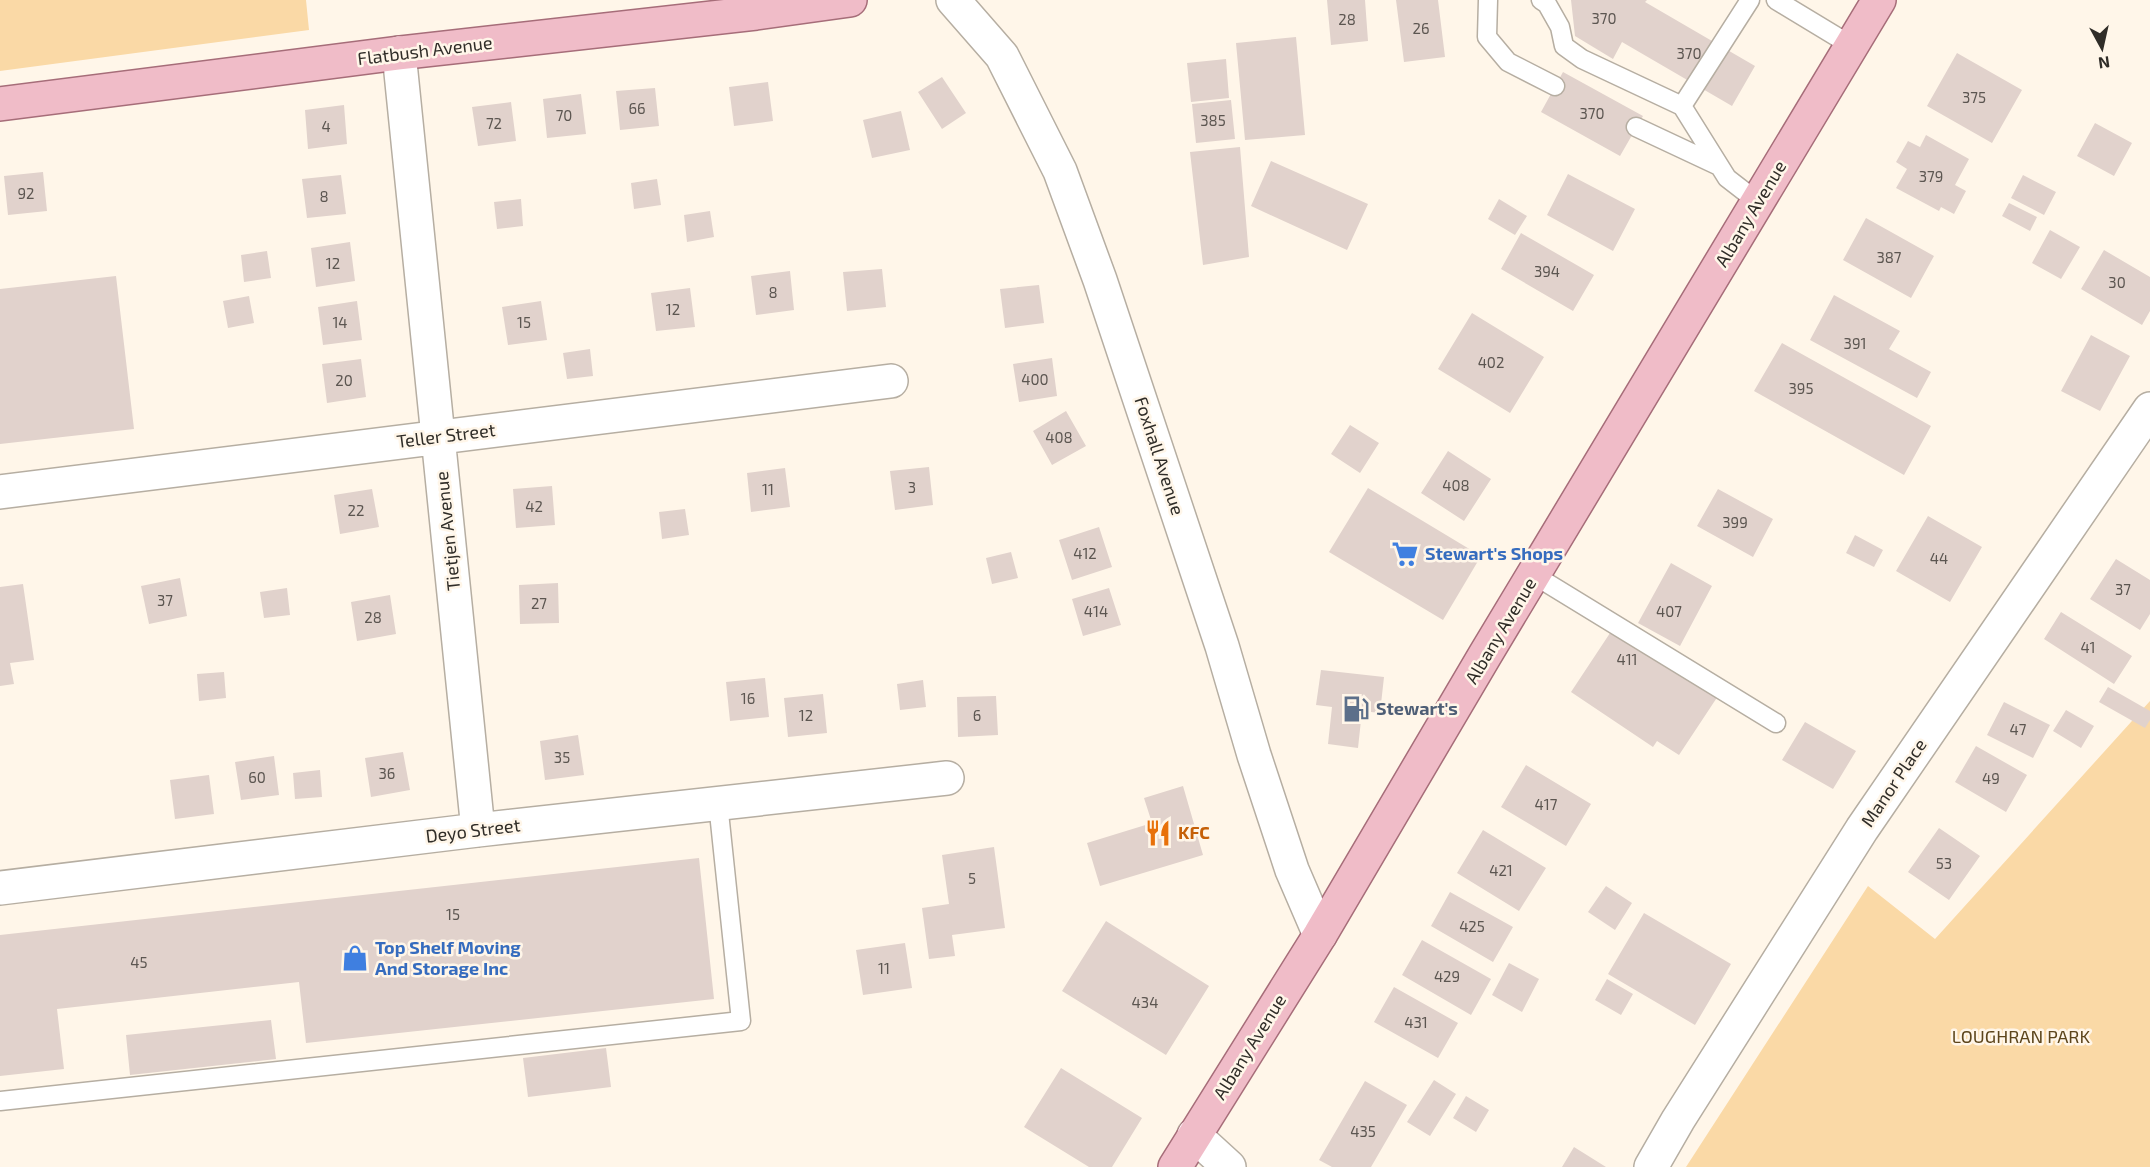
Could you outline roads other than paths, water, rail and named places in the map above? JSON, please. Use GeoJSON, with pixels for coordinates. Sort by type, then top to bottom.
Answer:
{"type":"FeatureCollection","features":[{"type":"Feature","properties":{"kind":"main road","name":"Flatbush Avenue"},"geometry":{"type":"LineString","coordinates":[[0,104],[399,53],[756,13],[850,0]]}},
{"type":"Feature","properties":{"kind":"main road","name":"Albany Avenue"},"geometry":{"type":"LineString","coordinates":[[1175,1167],[1320,935],[1879,0]]}},
{"type":"Feature","properties":{"kind":"street","name":"Foxhall Avenue"},"geometry":{"type":"LineString","coordinates":[[952,0],[1002,56],[1059,171],[1111,312],[1222,646],[1254,755],[1292,870],[1320,935]]}},
{"type":"Feature","properties":{"kind":"street","name":"Tietjen Avenue"},"geometry":{"type":"LineString","coordinates":[[399,53],[477,830]]}},
{"type":"Feature","properties":{"kind":"street","name":"Teller Street"},"geometry":{"type":"LineString","coordinates":[[0,492],[891,381]]}},
{"type":"Feature","properties":{"kind":"street","name":"Manor Place"},"geometry":{"type":"LineString","coordinates":[[1651,1167],[1678,1120],[1862,829],[2150,409]]}},
{"type":"Feature","properties":{"kind":"street","name":"Deyo Street"},"geometry":{"type":"LineString","coordinates":[[0,888],[477,830],[947,778]]}},
{"type":"Feature","properties":{"kind":"street"},"geometry":{"type":"LineString","coordinates":[[1194,1135],[1228,1167]]}},
{"type":"Feature","properties":{"kind":"lane"},"geometry":{"type":"LineString","coordinates":[[1488,0],[1487,37],[1508,62],[1555,86]]}},
{"type":"Feature","properties":{"kind":"lane"},"geometry":{"type":"LineString","coordinates":[[1540,0],[1547,4],[1560,27],[1564,46],[1582,59],[1682,106],[1727,178],[1758,202]]}},
{"type":"Feature","properties":{"kind":"lane"},"geometry":{"type":"LineString","coordinates":[[1682,106],[1750,0]]}},
{"type":"Feature","properties":{"kind":"lane"},"geometry":{"type":"LineString","coordinates":[[1776,0],[1852,46]]}},
{"type":"Feature","properties":{"kind":"lane"},"geometry":{"type":"LineString","coordinates":[[1636,127],[1717,165]]}},
{"type":"Feature","properties":{"kind":"lane"},"geometry":{"type":"LineString","coordinates":[[1534,574],[1776,723]]}},
{"type":"Feature","properties":{"kind":"lane"},"geometry":{"type":"LineString","coordinates":[[0,1101],[741,1021],[717,803]]}},
{"type":"Feature","properties":{"kind":"place","name":"Stewart's Shops"},"geometry":{"type":"Point","coordinates":[1405,554]}},
{"type":"Feature","properties":{"kind":"place","name":"Stewart's"},"geometry":{"type":"Point","coordinates":[1356,709]}},
{"type":"Feature","properties":{"kind":"place","name":"KFC"},"geometry":{"type":"Point","coordinates":[1158,833]}},
{"type":"Feature","properties":{"kind":"place","name":"Top Shelf Moving And Storage Inc"},"geometry":{"type":"Point","coordinates":[355,958]}},
{"type":"Feature","properties":{"kind":"park label","name":"LOUGHRAN PARK"},"geometry":{"type":"Point","coordinates":[2021,1037]}}]}
